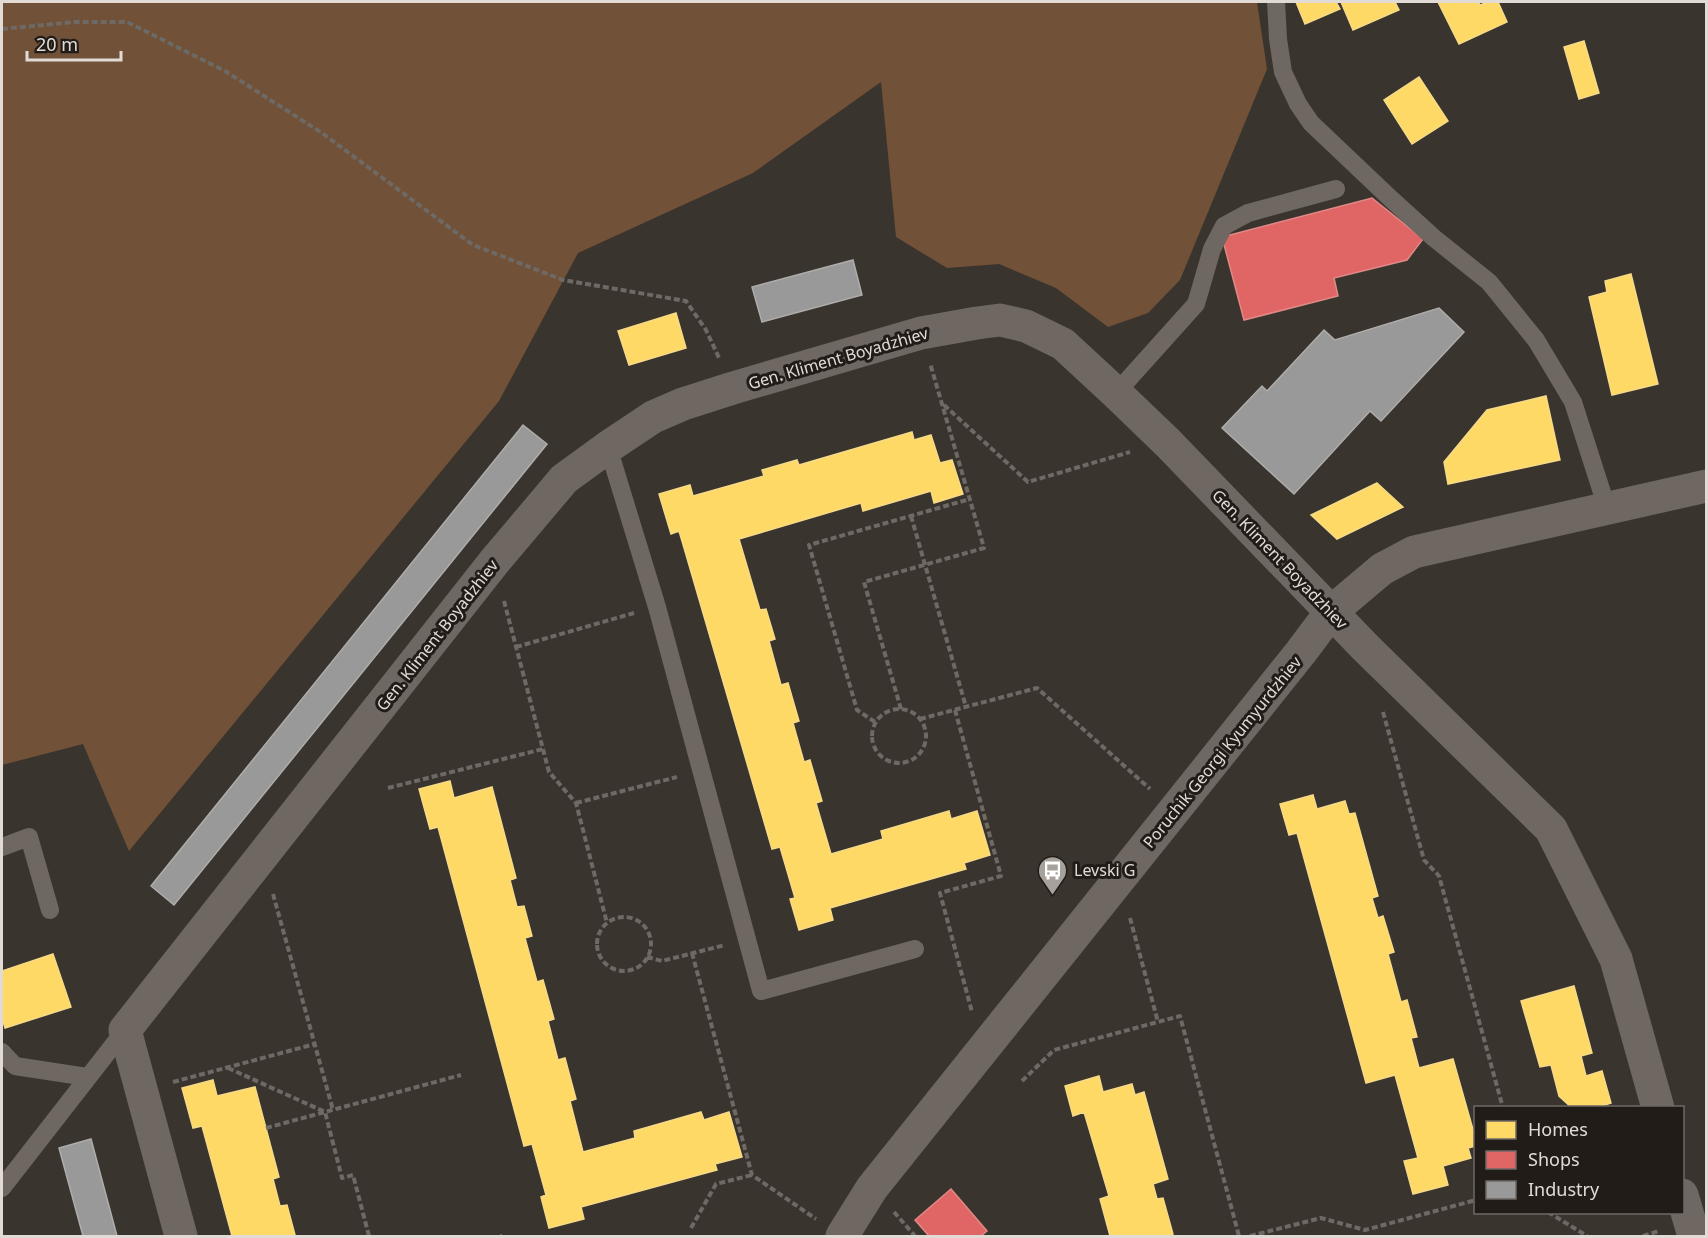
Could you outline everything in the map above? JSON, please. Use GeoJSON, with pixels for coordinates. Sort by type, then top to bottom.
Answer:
{"type":"FeatureCollection","features":[{"type":"Feature","properties":{"kind":"street","name":"Gen. Kliment Boyadzhiev"},"geometry":{"type":"LineString","coordinates":[[125,1030],[494,562],[564,479],[653,417],[683,404],[921,333],[1000,320],[1026,326],[1063,344],[1168,443],[1366,648],[1551,829],[1616,958],[1658,1106]]}},
{"type":"Feature","properties":{"kind":"street","name":"Poruchik Georgi Kyumyurdzhiev"},"geometry":{"type":"LineString","coordinates":[[833,1230],[872,1188],[1331,612],[1382,569],[1414,552],[1707,486]]}},
{"type":"Feature","properties":{"kind":"street"},"geometry":{"type":"LineString","coordinates":[[125,1030],[182,1236]]}},
{"type":"Feature","properties":{"kind":"street"},"geometry":{"type":"LineString","coordinates":[[1684,1199],[1694,1236]]}},
{"type":"Feature","properties":{"kind":"lane"},"geometry":{"type":"LineString","coordinates":[[1276,2],[1283,72],[1298,104],[1311,123],[1412,218],[1489,282],[1536,340],[1573,402],[1607,508]]}},
{"type":"Feature","properties":{"kind":"lane"},"geometry":{"type":"LineString","coordinates":[[1116,393],[1196,304],[1212,249],[1224,226],[1248,213],[1336,189]]}},
{"type":"Feature","properties":{"kind":"lane"},"geometry":{"type":"LineString","coordinates":[[608,447],[657,607],[761,991],[915,949]]}},
{"type":"Feature","properties":{"kind":"lane"},"geometry":{"type":"LineString","coordinates":[[2,847],[29,837],[50,910]]}},
{"type":"Feature","properties":{"kind":"lane"},"geometry":{"type":"LineString","coordinates":[[2,1188],[125,1030]]}},
{"type":"Feature","properties":{"kind":"lane"},"geometry":{"type":"LineString","coordinates":[[2,1052],[15,1066],[87,1077]]}},
{"type":"Feature","properties":{"kind":"path"},"geometry":{"type":"LineString","coordinates":[[2,29],[74,22],[127,22],[225,71],[312,127],[473,245],[563,280],[686,302],[706,330],[733,388]]}},
{"type":"Feature","properties":{"kind":"path"},"geometry":{"type":"LineString","coordinates":[[901,709],[864,582],[984,548],[921,333]]}},
{"type":"Feature","properties":{"kind":"path"},"geometry":{"type":"LineString","coordinates":[[942,403],[1028,482],[1121,454]]}},
{"type":"Feature","properties":{"kind":"path"},"geometry":{"type":"LineString","coordinates":[[875,723],[857,710],[810,545],[970,499]]}},
{"type":"Feature","properties":{"kind":"path"},"geometry":{"type":"LineString","coordinates":[[911,516],[966,707]]}},
{"type":"Feature","properties":{"kind":"path"},"geometry":{"type":"LineString","coordinates":[[494,562],[549,772],[576,803],[607,922]]}},
{"type":"Feature","properties":{"kind":"path"},"geometry":{"type":"LineString","coordinates":[[516,647],[657,607]]}},
{"type":"Feature","properties":{"kind":"path"},"geometry":{"type":"LineString","coordinates":[[920,719],[1037,688],[1174,811]]}},
{"type":"Feature","properties":{"kind":"path"},"geometry":{"type":"LineString","coordinates":[[1381,704],[1424,861],[1439,876],[1503,1106]]}},
{"type":"Feature","properties":{"kind":"path"},"geometry":{"type":"LineString","coordinates":[[901,709],[912,712],[920,719],[925,729],[926,739],[922,750],[915,758],[896,763],[885,760],[877,753],[872,743],[872,733],[875,723],[882,714],[901,709]]}},
{"type":"Feature","properties":{"kind":"path"},"geometry":{"type":"LineString","coordinates":[[955,710],[1001,876],[940,893],[982,1050]]}},
{"type":"Feature","properties":{"kind":"path"},"geometry":{"type":"LineString","coordinates":[[388,788],[543,749]]}},
{"type":"Feature","properties":{"kind":"path"},"geometry":{"type":"LineString","coordinates":[[576,803],[702,770]]}},
{"type":"Feature","properties":{"kind":"path"},"geometry":{"type":"LineString","coordinates":[[262,855],[333,1110]]}},
{"type":"Feature","properties":{"kind":"path"},"geometry":{"type":"LineString","coordinates":[[1120,879],[1158,1022]]}},
{"type":"Feature","properties":{"kind":"path"},"geometry":{"type":"LineString","coordinates":[[627,917],[637,920],[650,936],[647,957],[631,970],[621,971],[610,968],[598,951],[597,941],[600,930],[607,922],[616,918],[627,917]]}},
{"type":"Feature","properties":{"kind":"path"},"geometry":{"type":"LineString","coordinates":[[647,957],[662,961],[692,954],[752,1175],[833,1230]]}},
{"type":"Feature","properties":{"kind":"path"},"geometry":{"type":"LineString","coordinates":[[1022,1081],[1054,1050],[1180,1016],[1239,1236]]}},
{"type":"Feature","properties":{"kind":"path"},"geometry":{"type":"LineString","coordinates":[[141,1091],[315,1044]]}},
{"type":"Feature","properties":{"kind":"path"},"geometry":{"type":"LineString","coordinates":[[228,1068],[325,1112]]}},
{"type":"Feature","properties":{"kind":"path"},"geometry":{"type":"LineString","coordinates":[[266,1128],[461,1075]]}},
{"type":"Feature","properties":{"kind":"path"},"geometry":{"type":"LineString","coordinates":[[325,1112],[342,1178],[353,1175],[369,1236]]}},
{"type":"Feature","properties":{"kind":"path"},"geometry":{"type":"LineString","coordinates":[[691,1228],[716,1184],[752,1175]]}},
{"type":"Feature","properties":{"kind":"path"},"geometry":{"type":"LineString","coordinates":[[1250,1236],[1321,1218],[1365,1230],[1474,1201]]}},
{"type":"Feature","properties":{"kind":"path"},"geometry":{"type":"LineString","coordinates":[[1551,1214],[1587,1236]]}},
{"type":"Feature","properties":{"kind":"path"},"geometry":{"type":"LineString","coordinates":[[1365,1230],[1366,1236]]}},
{"type":"Feature","properties":{"kind":"shaded area"},"geometry":{"type":"Polygon","coordinates":[[[2,2],[1257,2],[1267,69],[1180,280],[1148,313],[1108,327],[1056,288],[999,264],[947,268],[896,237],[881,82],[753,173],[578,253],[499,401],[129,851],[83,744],[2,765],[2,2]]]}},
{"type":"Feature","properties":{"kind":"building: Homes"},"geometry":{"type":"Polygon","coordinates":[[[1296,2],[1336,2],[1340,9],[1305,24],[1296,2]]]}},
{"type":"Feature","properties":{"kind":"building: Homes"},"geometry":{"type":"Polygon","coordinates":[[[1341,2],[1395,2],[1399,10],[1353,30],[1341,2]]]}},
{"type":"Feature","properties":{"kind":"building: Homes"},"geometry":{"type":"Polygon","coordinates":[[[1438,2],[1478,2],[1480,5],[1498,2],[1507,22],[1459,44],[1438,2]]]}},
{"type":"Feature","properties":{"kind":"building: Homes"},"geometry":{"type":"Polygon","coordinates":[[[1584,41],[1599,93],[1579,99],[1564,47],[1584,41]]]}},
{"type":"Feature","properties":{"kind":"building: Homes"},"geometry":{"type":"Polygon","coordinates":[[[1419,77],[1448,121],[1412,144],[1384,100],[1419,77]]]}},
{"type":"Feature","properties":{"kind":"building: Homes"},"geometry":{"type":"Polygon","coordinates":[[[1631,274],[1658,384],[1612,395],[1589,297],[1607,292],[1605,281],[1631,274]]]}},
{"type":"Feature","properties":{"kind":"building: Homes"},"geometry":{"type":"Polygon","coordinates":[[[676,313],[686,348],[629,365],[618,331],[676,313]]]}},
{"type":"Feature","properties":{"kind":"building: Homes"},"geometry":{"type":"Polygon","coordinates":[[[1546,396],[1560,460],[1448,484],[1444,462],[1487,410],[1546,396]]]}},
{"type":"Feature","properties":{"kind":"building: Homes"},"geometry":{"type":"Polygon","coordinates":[[[912,432],[914,440],[931,435],[940,463],[952,460],[963,494],[934,503],[931,491],[863,511],[861,503],[739,539],[760,610],[766,609],[775,639],[769,641],[781,685],[788,683],[799,721],[793,723],[804,762],[810,760],[822,801],[816,803],[831,854],[883,839],[881,831],[949,811],[951,819],[977,811],[990,855],[964,863],[966,869],[830,908],[833,920],[799,930],[790,899],[795,898],[780,847],[772,849],[679,531],[671,534],[659,494],[690,485],[693,496],[764,476],[762,470],[797,460],[799,465],[912,432]]]}},
{"type":"Feature","properties":{"kind":"building: Homes"},"geometry":{"type":"Polygon","coordinates":[[[1377,483],[1403,507],[1337,539],[1311,515],[1377,483]]]}},
{"type":"Feature","properties":{"kind":"building: Homes"},"geometry":{"type":"Polygon","coordinates":[[[450,781],[454,798],[492,787],[516,878],[510,880],[517,907],[524,906],[532,936],[525,938],[537,982],[543,980],[554,1019],[548,1021],[558,1060],[565,1058],[576,1099],[570,1101],[583,1152],[635,1138],[634,1131],[701,1112],[704,1120],[729,1112],[742,1157],[715,1164],[717,1170],[581,1207],[584,1219],[549,1228],[541,1197],[546,1195],[532,1144],[524,1146],[438,827],[430,829],[419,789],[450,781]]]}},
{"type":"Feature","properties":{"kind":"building: Homes"},"geometry":{"type":"Polygon","coordinates":[[[1313,795],[1317,809],[1345,801],[1349,814],[1355,813],[1378,896],[1372,898],[1378,918],[1383,916],[1394,952],[1388,954],[1401,1002],[1407,1000],[1417,1037],[1411,1038],[1419,1068],[1453,1059],[1474,1133],[1474,1146],[1468,1148],[1471,1158],[1443,1166],[1448,1185],[1413,1194],[1404,1161],[1418,1158],[1395,1075],[1366,1083],[1297,833],[1289,835],[1280,804],[1313,795]]]}},
{"type":"Feature","properties":{"kind":"building: Homes"},"geometry":{"type":"Polygon","coordinates":[[[53,954],[71,1007],[5,1028],[2,1018],[2,971],[53,954]]]}},
{"type":"Feature","properties":{"kind":"building: Homes"},"geometry":{"type":"Polygon","coordinates":[[[1574,986],[1592,1053],[1581,1056],[1586,1076],[1602,1071],[1611,1103],[1602,1106],[1570,1106],[1559,1096],[1551,1065],[1540,1067],[1521,1001],[1574,986]]]}},
{"type":"Feature","properties":{"kind":"building: Homes"},"geometry":{"type":"Polygon","coordinates":[[[1099,1076],[1103,1092],[1132,1084],[1135,1095],[1144,1092],[1168,1179],[1153,1184],[1157,1199],[1163,1198],[1173,1234],[1168,1236],[1110,1236],[1100,1199],[1109,1196],[1084,1112],[1073,1116],[1065,1086],[1099,1076]]]}},
{"type":"Feature","properties":{"kind":"building: Homes"},"geometry":{"type":"Polygon","coordinates":[[[213,1080],[217,1096],[255,1087],[279,1177],[273,1179],[280,1206],[287,1205],[295,1235],[232,1236],[202,1126],[193,1128],[182,1088],[213,1080]]]}},
{"type":"Feature","properties":{"kind":"building: Shops"},"geometry":{"type":"Polygon","coordinates":[[[1372,198],[1423,239],[1407,260],[1334,278],[1338,296],[1244,320],[1222,237],[1372,198]]]}},
{"type":"Feature","properties":{"kind":"building: Shops"},"geometry":{"type":"Polygon","coordinates":[[[951,1189],[987,1231],[981,1236],[929,1236],[915,1220],[951,1189]]]}},
{"type":"Feature","properties":{"kind":"building: Industry"},"geometry":{"type":"Polygon","coordinates":[[[853,260],[862,295],[762,322],[752,287],[853,260]]]}},
{"type":"Feature","properties":{"kind":"building: Industry"},"geometry":{"type":"Polygon","coordinates":[[[1439,308],[1464,332],[1381,421],[1370,411],[1294,494],[1222,428],[1262,386],[1267,391],[1324,330],[1335,340],[1439,308]]]}},
{"type":"Feature","properties":{"kind":"building: Industry"},"geometry":{"type":"Polygon","coordinates":[[[523,425],[547,444],[174,905],[151,886],[523,425]]]}},
{"type":"Feature","properties":{"kind":"building: Industry"},"geometry":{"type":"Polygon","coordinates":[[[91,1139],[117,1236],[83,1236],[59,1148],[91,1139]]]}},
{"type":"Feature","properties":{"kind":"place","name":"Levski G"},"geometry":{"type":"Point","coordinates":[1053,896]}}]}
